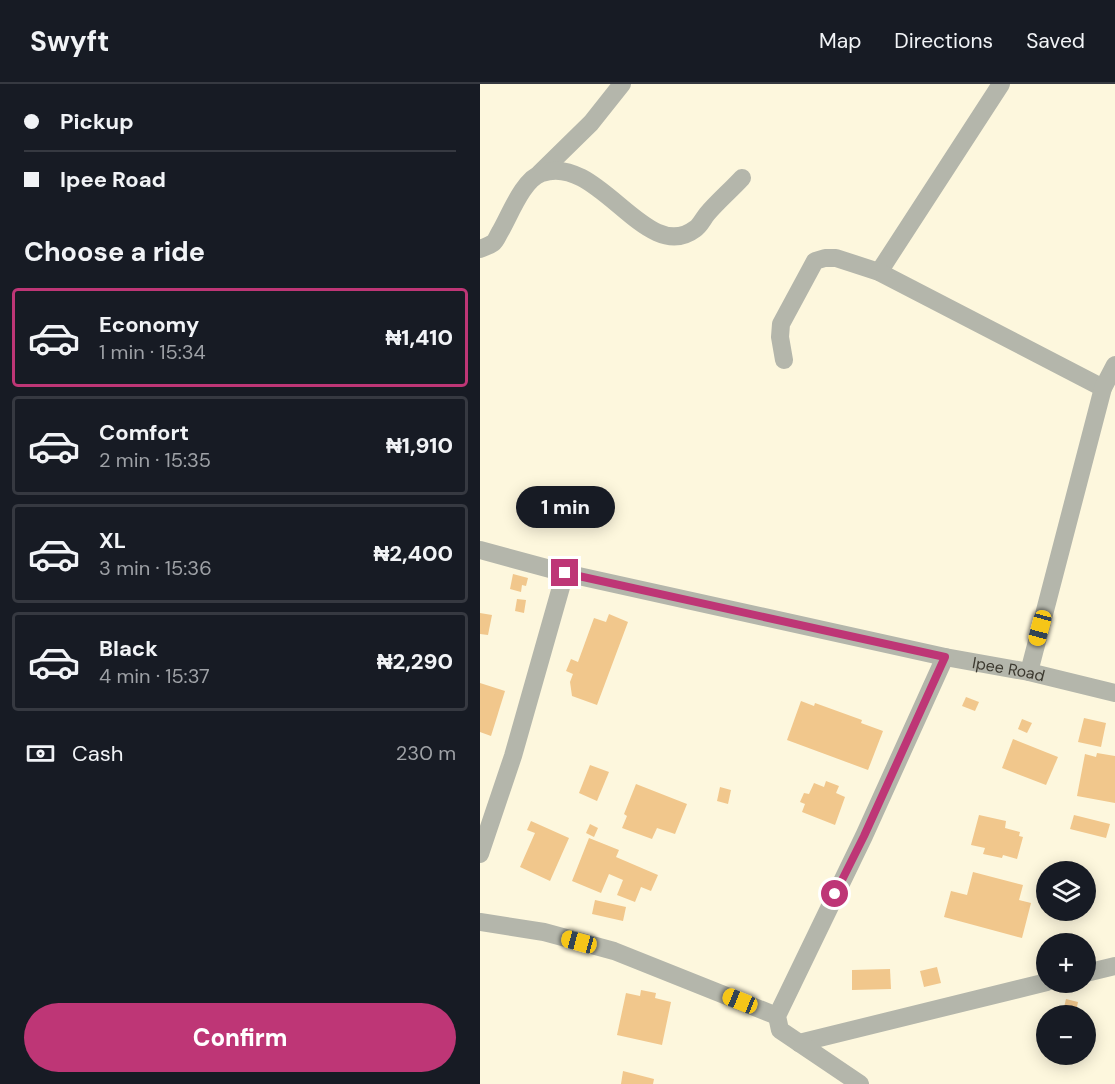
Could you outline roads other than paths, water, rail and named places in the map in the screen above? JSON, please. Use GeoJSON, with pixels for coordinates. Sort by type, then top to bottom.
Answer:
{"type":"FeatureCollection","features":[{"type":"Feature","properties":{"kind":"street"},"geometry":{"type":"LineString","coordinates":[[480,249],[493,243],[529,182],[591,123],[622,84]]}},
{"type":"Feature","properties":{"kind":"street"},"geometry":{"type":"LineString","coordinates":[[879,272],[1001,84]]}},
{"type":"Feature","properties":{"kind":"street"},"geometry":{"type":"LineString","coordinates":[[540,173],[554,170],[579,176],[599,187],[633,218],[651,230],[665,235],[679,236],[696,229],[707,213],[742,178]]}},
{"type":"Feature","properties":{"kind":"street"},"geometry":{"type":"LineString","coordinates":[[784,360],[780,337],[781,324],[815,261],[836,258],[879,272],[1103,387]]}},
{"type":"Feature","properties":{"kind":"street"},"geometry":{"type":"LineString","coordinates":[[1029,672],[1103,387],[1115,365]]}},
{"type":"Feature","properties":{"kind":"street","name":"Ipee Road"},"geometry":{"type":"LineString","coordinates":[[480,550],[565,573],[945,657],[1029,672],[1115,693]]}},
{"type":"Feature","properties":{"kind":"street"},"geometry":{"type":"LineString","coordinates":[[480,854],[513,756],[565,573]]}},
{"type":"Feature","properties":{"kind":"street"},"geometry":{"type":"LineString","coordinates":[[860,1084],[780,1030],[777,1016],[864,836],[945,657]]}},
{"type":"Feature","properties":{"kind":"street"},"geometry":{"type":"LineString","coordinates":[[480,922],[544,932],[614,951],[777,1016]]}},
{"type":"Feature","properties":{"kind":"street"},"geometry":{"type":"LineString","coordinates":[[1096,971],[1115,966]]}},
{"type":"Feature","properties":{"kind":"street"},"geometry":{"type":"LineString","coordinates":[[798,1043],[1036,984]]}}]}
